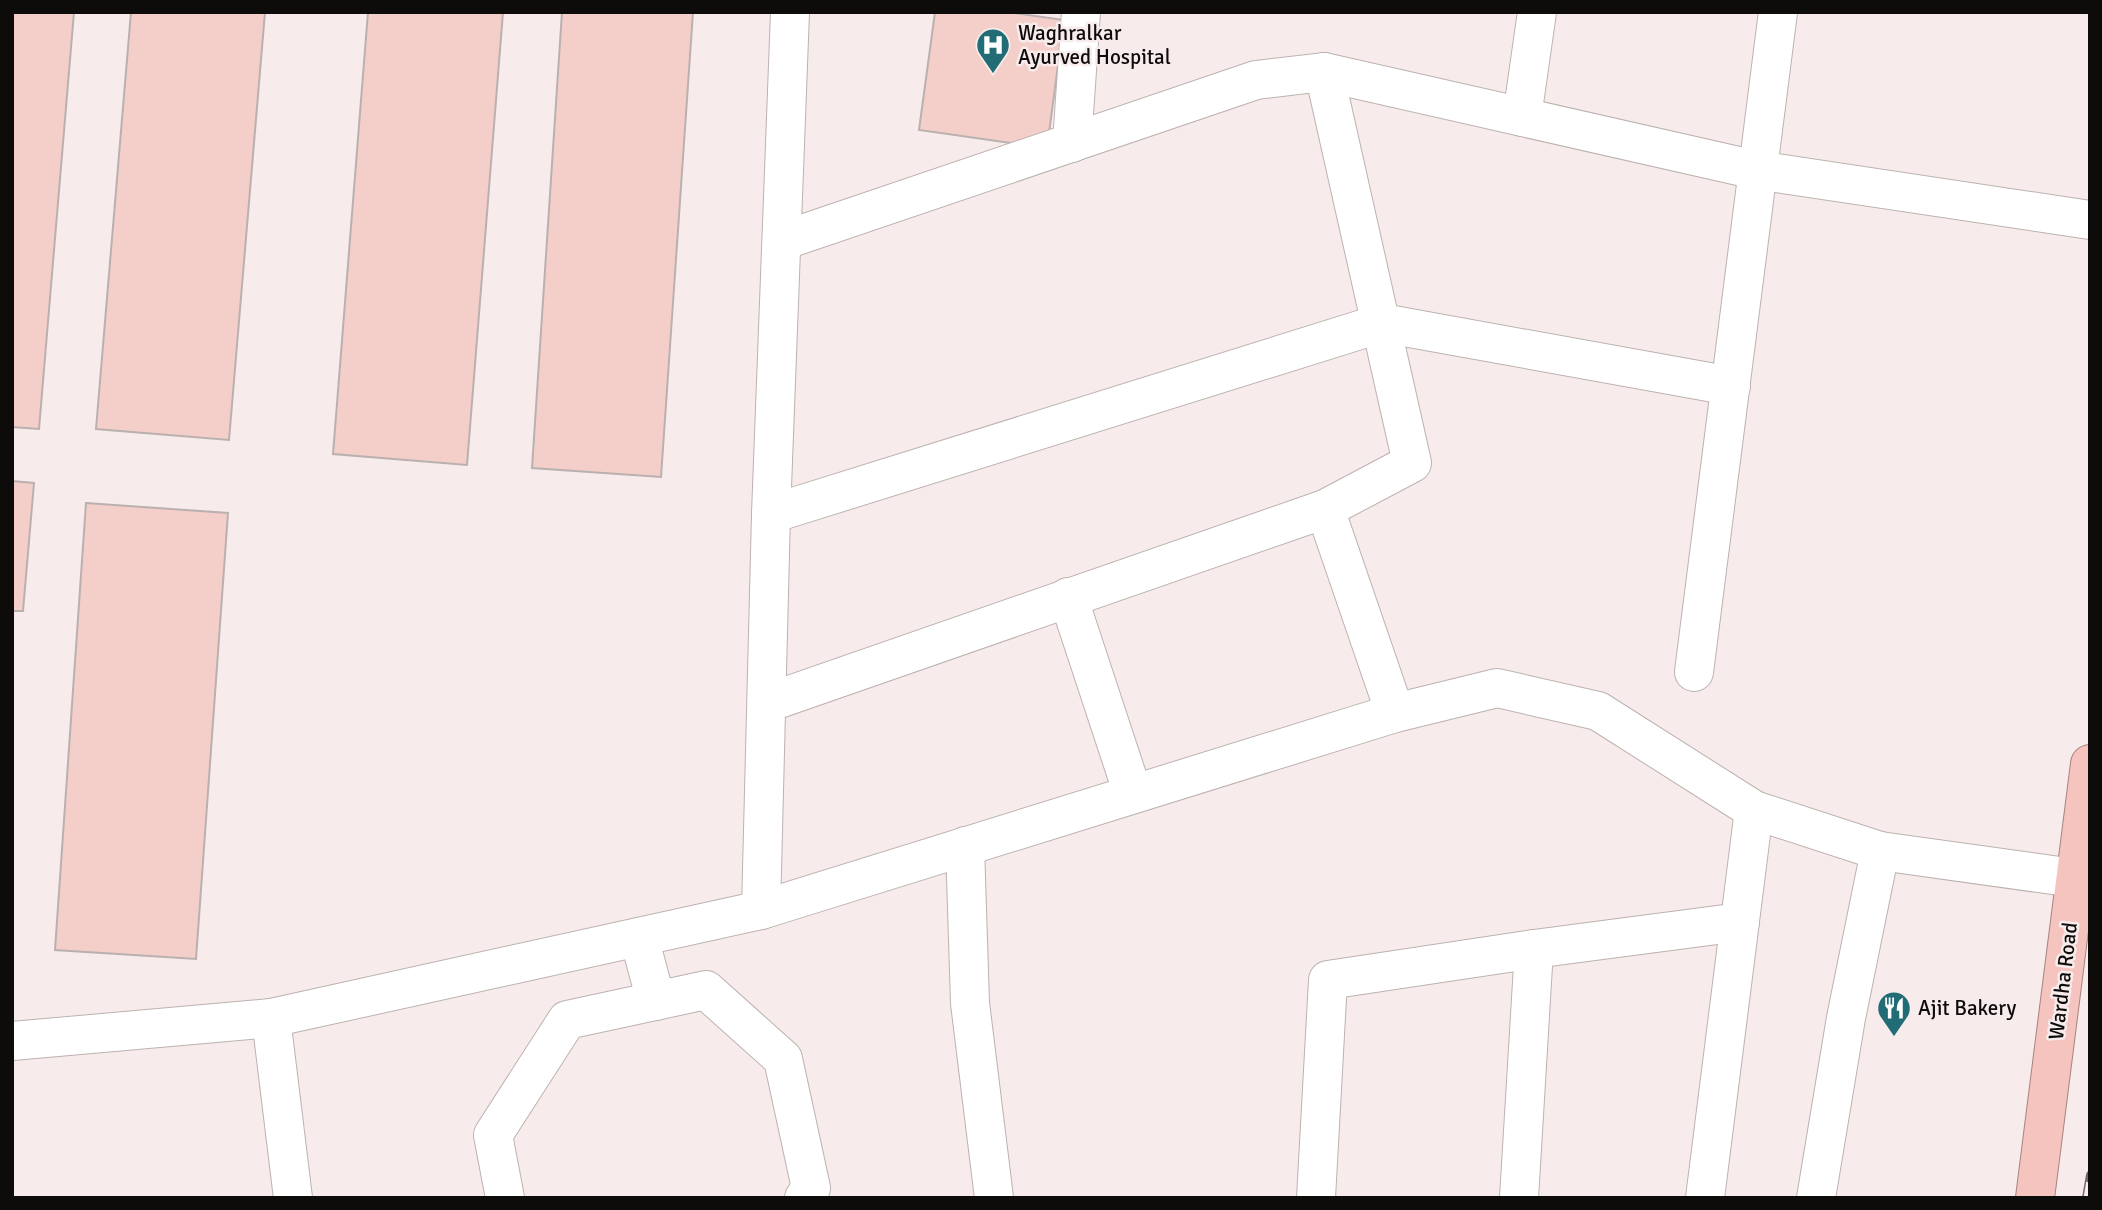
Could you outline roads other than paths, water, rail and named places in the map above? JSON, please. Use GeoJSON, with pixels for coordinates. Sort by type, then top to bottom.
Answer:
{"type":"FeatureCollection","features":[{"type":"Feature","properties":{"kind":"highway","name":"Wardha Road"},"geometry":{"type":"LineString","coordinates":[[2035,1198],[2090,764]]}},
{"type":"Feature","properties":{"kind":"street"},"geometry":{"type":"LineString","coordinates":[[761,910],[771,514],[790,12]]}},
{"type":"Feature","properties":{"kind":"street"},"geometry":{"type":"LineString","coordinates":[[1072,143],[1081,12]]}},
{"type":"Feature","properties":{"kind":"street"},"geometry":{"type":"LineString","coordinates":[[1522,117],[1537,12]]}},
{"type":"Feature","properties":{"kind":"street"},"geometry":{"type":"LineString","coordinates":[[1694,672],[1756,170],[1779,12]]}},
{"type":"Feature","properties":{"kind":"street"},"geometry":{"type":"LineString","coordinates":[[782,241],[1256,80],[1324,72],[1756,170],[2090,220]]}},
{"type":"Feature","properties":{"kind":"street"},"geometry":{"type":"LineString","coordinates":[[767,703],[1325,509],[1412,463],[1324,72]]}},
{"type":"Feature","properties":{"kind":"street"},"geometry":{"type":"LineString","coordinates":[[771,514],[1382,323],[1731,386]]}},
{"type":"Feature","properties":{"kind":"street"},"geometry":{"type":"LineString","coordinates":[[1325,509],[1395,713]]}},
{"type":"Feature","properties":{"kind":"street"},"geometry":{"type":"LineString","coordinates":[[1068,597],[1133,794]]}},
{"type":"Feature","properties":{"kind":"street"},"geometry":{"type":"LineString","coordinates":[[12,1041],[271,1018],[761,910],[1395,713],[1497,688],[1598,711],[1754,810],[1880,851],[2074,878]]}},
{"type":"Feature","properties":{"kind":"street"},"geometry":{"type":"LineString","coordinates":[[1705,1198],[1754,810]]}},
{"type":"Feature","properties":{"kind":"street"},"geometry":{"type":"LineString","coordinates":[[965,846],[970,1003],[994,1198]]}},
{"type":"Feature","properties":{"kind":"street"},"geometry":{"type":"LineString","coordinates":[[1816,1198],[1846,1018],[1880,851]]}},
{"type":"Feature","properties":{"kind":"street"},"geometry":{"type":"LineString","coordinates":[[1316,1198],[1328,980],[1740,922]]}},
{"type":"Feature","properties":{"kind":"street"},"geometry":{"type":"LineString","coordinates":[[639,937],[656,1001]]}},
{"type":"Feature","properties":{"kind":"street"},"geometry":{"type":"LineString","coordinates":[[1519,1198],[1534,949]]}},
{"type":"Feature","properties":{"kind":"street"},"geometry":{"type":"LineString","coordinates":[[505,1198],[493,1135],[567,1020],[706,990],[783,1059],[811,1188],[804,1198]]}},
{"type":"Feature","properties":{"kind":"street"},"geometry":{"type":"LineString","coordinates":[[271,1018],[293,1198]]}},
{"type":"Feature","properties":{"kind":"railway"},"geometry":{"type":"LineString","coordinates":[[2086,1198],[2090,1175]]}},
{"type":"Feature","properties":{"kind":"place","name":"Waghralkar Ayurved Hospital"},"geometry":{"type":"Point","coordinates":[993,75]}},
{"type":"Feature","properties":{"kind":"place","name":"Ajit Bakery"},"geometry":{"type":"Point","coordinates":[1894,1038]}}]}
